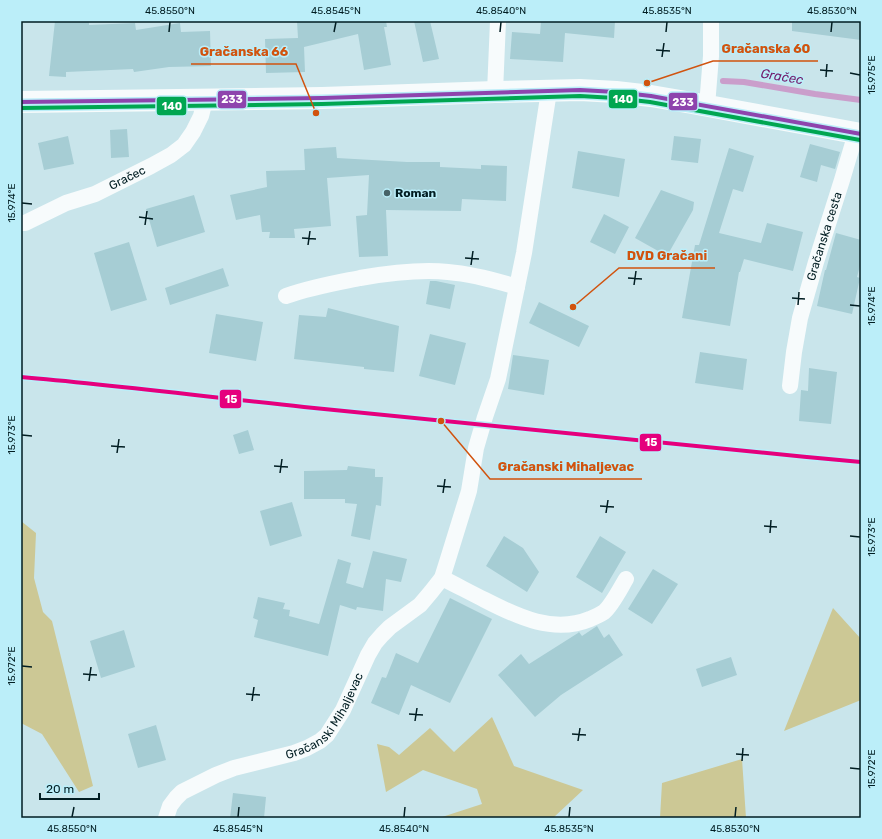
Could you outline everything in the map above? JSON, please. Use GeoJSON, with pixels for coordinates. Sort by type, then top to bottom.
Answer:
{"type":"FeatureCollection","features":[{"type":"Feature","properties":{"kind":"main road","name":"Gračanska cesta"},"geometry":{"type":"LineString","coordinates":[[21,102],[329,98],[580,90],[651,96],[858,134]]}},
{"type":"Feature","properties":{"kind":"street"},"geometry":{"type":"LineString","coordinates":[[495,92],[498,21]]}},
{"type":"Feature","properties":{"kind":"street"},"geometry":{"type":"LineString","coordinates":[[707,106],[711,56],[711,21]]}},
{"type":"Feature","properties":{"kind":"street","name":"Gračanski Mihaljevac"},"geometry":{"type":"LineString","coordinates":[[166,818],[170,806],[182,792],[216,774],[307,748],[320,741],[327,735],[343,710],[375,643],[390,627],[420,605],[442,578],[469,491],[476,448],[498,379],[524,253],[549,91]]}},
{"type":"Feature","properties":{"kind":"street","name":"Gračec"},"geometry":{"type":"LineString","coordinates":[[22,224],[66,203],[95,194],[171,155],[184,145],[193,132],[206,100]]}},
{"type":"Feature","properties":{"kind":"street","name":"Gračanska cesta"},"geometry":{"type":"LineString","coordinates":[[790,386],[800,318],[816,262],[858,134]]}},
{"type":"Feature","properties":{"kind":"street"},"geometry":{"type":"LineString","coordinates":[[286,296],[305,289],[326,284],[380,275],[428,271],[468,274],[517,287]]}},
{"type":"Feature","properties":{"kind":"street"},"geometry":{"type":"LineString","coordinates":[[442,578],[520,617],[536,622],[568,625],[581,622],[604,612],[626,579]]}},
{"type":"Feature","properties":{"kind":"shaded area"},"geometry":{"type":"Polygon","coordinates":[[[21,521],[36,533],[34,578],[43,612],[52,621],[93,786],[79,792],[42,734],[21,723],[21,521]]]}},
{"type":"Feature","properties":{"kind":"shaded area"},"geometry":{"type":"Polygon","coordinates":[[[833,608],[861,639],[861,700],[784,731],[833,608]]]}},
{"type":"Feature","properties":{"kind":"shaded area"},"geometry":{"type":"Polygon","coordinates":[[[492,717],[514,766],[583,790],[553,818],[439,818],[482,804],[477,789],[423,770],[386,792],[377,744],[389,747],[399,755],[430,728],[454,752],[492,717]]]}},
{"type":"Feature","properties":{"kind":"shaded area"},"geometry":{"type":"Polygon","coordinates":[[[742,759],[746,818],[660,818],[662,783],[742,759]]]}},
{"type":"Feature","properties":{"kind":"building"},"geometry":{"type":"Polygon","coordinates":[[[55,21],[89,21],[89,25],[135,23],[136,30],[180,23],[181,32],[210,31],[211,66],[169,67],[134,72],[133,69],[66,72],[66,77],[49,76],[55,21]]]}},
{"type":"Feature","properties":{"kind":"building"},"geometry":{"type":"Polygon","coordinates":[[[297,21],[386,21],[387,27],[384,27],[391,65],[364,70],[358,34],[304,47],[305,72],[266,73],[265,39],[298,38],[297,21]]]}},
{"type":"Feature","properties":{"kind":"building"},"geometry":{"type":"Polygon","coordinates":[[[414,21],[430,21],[439,59],[423,62],[414,21]]]}},
{"type":"Feature","properties":{"kind":"building"},"geometry":{"type":"Polygon","coordinates":[[[541,21],[615,21],[614,38],[565,33],[563,62],[510,59],[512,32],[540,34],[541,21]]]}},
{"type":"Feature","properties":{"kind":"building"},"geometry":{"type":"Polygon","coordinates":[[[792,21],[861,21],[861,40],[792,31],[792,21]]]}},
{"type":"Feature","properties":{"kind":"building"},"geometry":{"type":"Polygon","coordinates":[[[127,129],[129,157],[111,158],[110,130],[127,129]]]}},
{"type":"Feature","properties":{"kind":"building"},"geometry":{"type":"Polygon","coordinates":[[[68,136],[74,164],[44,170],[38,143],[68,136]]]}},
{"type":"Feature","properties":{"kind":"building"},"geometry":{"type":"Polygon","coordinates":[[[674,136],[701,139],[698,163],[671,160],[674,136]]]}},
{"type":"Feature","properties":{"kind":"building"},"geometry":{"type":"Polygon","coordinates":[[[810,144],[840,152],[835,169],[821,165],[817,182],[800,177],[810,144]]]}},
{"type":"Feature","properties":{"kind":"building"},"geometry":{"type":"Polygon","coordinates":[[[336,147],[337,158],[407,162],[440,162],[440,167],[481,169],[481,165],[507,166],[506,201],[462,199],[461,211],[386,210],[388,256],[359,257],[356,216],[367,215],[369,175],[327,178],[331,226],[294,229],[295,238],[269,238],[270,232],[262,232],[260,215],[236,220],[230,195],[267,187],[266,171],[305,170],[304,149],[336,147]]]}},
{"type":"Feature","properties":{"kind":"building"},"geometry":{"type":"Polygon","coordinates":[[[729,148],[754,156],[743,192],[733,189],[719,233],[761,243],[767,223],[803,232],[793,271],[744,259],[739,272],[730,326],[682,318],[695,245],[699,245],[729,148]]]}},
{"type":"Feature","properties":{"kind":"building"},"geometry":{"type":"Polygon","coordinates":[[[578,151],[625,159],[619,197],[572,188],[578,151]]]}},
{"type":"Feature","properties":{"kind":"building"},"geometry":{"type":"Polygon","coordinates":[[[661,190],[694,202],[693,210],[667,256],[635,238],[661,190]]]}},
{"type":"Feature","properties":{"kind":"building"},"geometry":{"type":"Polygon","coordinates":[[[194,195],[205,232],[157,247],[146,209],[194,195]]]}},
{"type":"Feature","properties":{"kind":"building"},"geometry":{"type":"Polygon","coordinates":[[[604,214],[629,227],[615,254],[590,242],[604,214]]]}},
{"type":"Feature","properties":{"kind":"building"},"geometry":{"type":"Polygon","coordinates":[[[836,233],[861,240],[861,262],[857,277],[860,278],[852,314],[817,306],[825,270],[836,233]]]}},
{"type":"Feature","properties":{"kind":"building"},"geometry":{"type":"Polygon","coordinates":[[[129,242],[147,300],[111,311],[94,253],[129,242]]]}},
{"type":"Feature","properties":{"kind":"building"},"geometry":{"type":"Polygon","coordinates":[[[223,268],[229,286],[170,305],[165,288],[223,268]]]}},
{"type":"Feature","properties":{"kind":"building"},"geometry":{"type":"Polygon","coordinates":[[[430,281],[455,285],[450,309],[426,304],[430,281]]]}},
{"type":"Feature","properties":{"kind":"building"},"geometry":{"type":"Polygon","coordinates":[[[539,302],[589,326],[579,347],[529,323],[539,302]]]}},
{"type":"Feature","properties":{"kind":"building"},"geometry":{"type":"Polygon","coordinates":[[[328,308],[399,326],[394,372],[294,359],[299,315],[326,317],[328,308]]]}},
{"type":"Feature","properties":{"kind":"building"},"geometry":{"type":"Polygon","coordinates":[[[216,314],[263,322],[256,361],[209,353],[216,314]]]}},
{"type":"Feature","properties":{"kind":"building"},"geometry":{"type":"Polygon","coordinates":[[[430,334],[466,343],[455,385],[419,376],[430,334]]]}},
{"type":"Feature","properties":{"kind":"building"},"geometry":{"type":"Polygon","coordinates":[[[700,352],[747,359],[743,390],[695,383],[700,352]]]}},
{"type":"Feature","properties":{"kind":"building"},"geometry":{"type":"Polygon","coordinates":[[[513,355],[549,360],[544,395],[508,389],[513,355]]]}},
{"type":"Feature","properties":{"kind":"building"},"geometry":{"type":"Polygon","coordinates":[[[809,368],[837,372],[831,424],[799,421],[801,390],[808,391],[809,368]]]}},
{"type":"Feature","properties":{"kind":"building"},"geometry":{"type":"Polygon","coordinates":[[[248,430],[254,450],[239,454],[233,435],[248,430]]]}},
{"type":"Feature","properties":{"kind":"building"},"geometry":{"type":"Polygon","coordinates":[[[348,466],[375,469],[375,477],[383,477],[381,506],[376,505],[370,540],[351,536],[357,504],[345,503],[345,499],[304,499],[304,471],[347,470],[348,466]]]}},
{"type":"Feature","properties":{"kind":"building"},"geometry":{"type":"Polygon","coordinates":[[[292,502],[302,536],[270,546],[260,511],[292,502]]]}},
{"type":"Feature","properties":{"kind":"building"},"geometry":{"type":"Polygon","coordinates":[[[504,536],[523,548],[539,572],[527,592],[486,566],[504,536]]]}},
{"type":"Feature","properties":{"kind":"building"},"geometry":{"type":"Polygon","coordinates":[[[600,536],[626,552],[602,593],[576,577],[600,536]]]}},
{"type":"Feature","properties":{"kind":"building"},"geometry":{"type":"Polygon","coordinates":[[[373,551],[407,559],[401,582],[386,579],[383,611],[357,607],[356,610],[340,605],[328,656],[254,637],[258,620],[253,618],[258,597],[285,603],[283,609],[290,610],[289,616],[319,624],[338,559],[351,563],[346,583],[363,588],[373,551]]]}},
{"type":"Feature","properties":{"kind":"building"},"geometry":{"type":"Polygon","coordinates":[[[653,569],[678,584],[652,624],[628,609],[653,569]]]}},
{"type":"Feature","properties":{"kind":"building"},"geometry":{"type":"Polygon","coordinates":[[[450,598],[492,619],[450,703],[411,685],[399,715],[371,703],[382,677],[386,678],[396,653],[418,663],[450,598]]]}},
{"type":"Feature","properties":{"kind":"building"},"geometry":{"type":"Polygon","coordinates":[[[597,626],[604,638],[609,634],[623,655],[561,695],[535,717],[498,675],[521,654],[529,664],[579,632],[582,636],[597,626]]]}},
{"type":"Feature","properties":{"kind":"building"},"geometry":{"type":"Polygon","coordinates":[[[124,630],[135,667],[101,678],[90,641],[124,630]]]}},
{"type":"Feature","properties":{"kind":"building"},"geometry":{"type":"Polygon","coordinates":[[[731,657],[737,675],[702,687],[696,669],[731,657]]]}},
{"type":"Feature","properties":{"kind":"building"},"geometry":{"type":"Polygon","coordinates":[[[156,725],[166,760],[138,768],[128,734],[156,725]]]}},
{"type":"Feature","properties":{"kind":"building"},"geometry":{"type":"Polygon","coordinates":[[[233,793],[266,797],[264,818],[230,818],[233,793]]]}},
{"type":"Feature","properties":{"kind":"waterway","name":"Gračec"},"geometry":{"type":"LineString","coordinates":[[723,81],[744,82],[861,100]]}},
{"type":"Feature","properties":{"kind":"transit line","name":"233"},"geometry":{"type":"LineString","coordinates":[[21,102],[322,98],[580,90],[651,96],[861,134]]}},
{"type":"Feature","properties":{"kind":"transit line","name":"140"},"geometry":{"type":"LineString","coordinates":[[21,108],[322,104],[580,96],[650,102],[860,140]]}},
{"type":"Feature","properties":{"kind":"transit line","name":"15"},"geometry":{"type":"LineString","coordinates":[[21,377],[512,429],[861,462]]}},
{"type":"Feature","properties":{"kind":"place","name":"Gračanska 60"},"geometry":{"type":"Point","coordinates":[647,83]}},
{"type":"Feature","properties":{"kind":"place","name":"Gračanska 66"},"geometry":{"type":"Point","coordinates":[316,113]}},
{"type":"Feature","properties":{"kind":"place","name":"Roman"},"geometry":{"type":"Point","coordinates":[387,193]}},
{"type":"Feature","properties":{"kind":"place","name":"DVD Gračani"},"geometry":{"type":"Point","coordinates":[573,307]}},
{"type":"Feature","properties":{"kind":"place","name":"Gračanski Mihaljevac"},"geometry":{"type":"Point","coordinates":[441,421]}}]}
